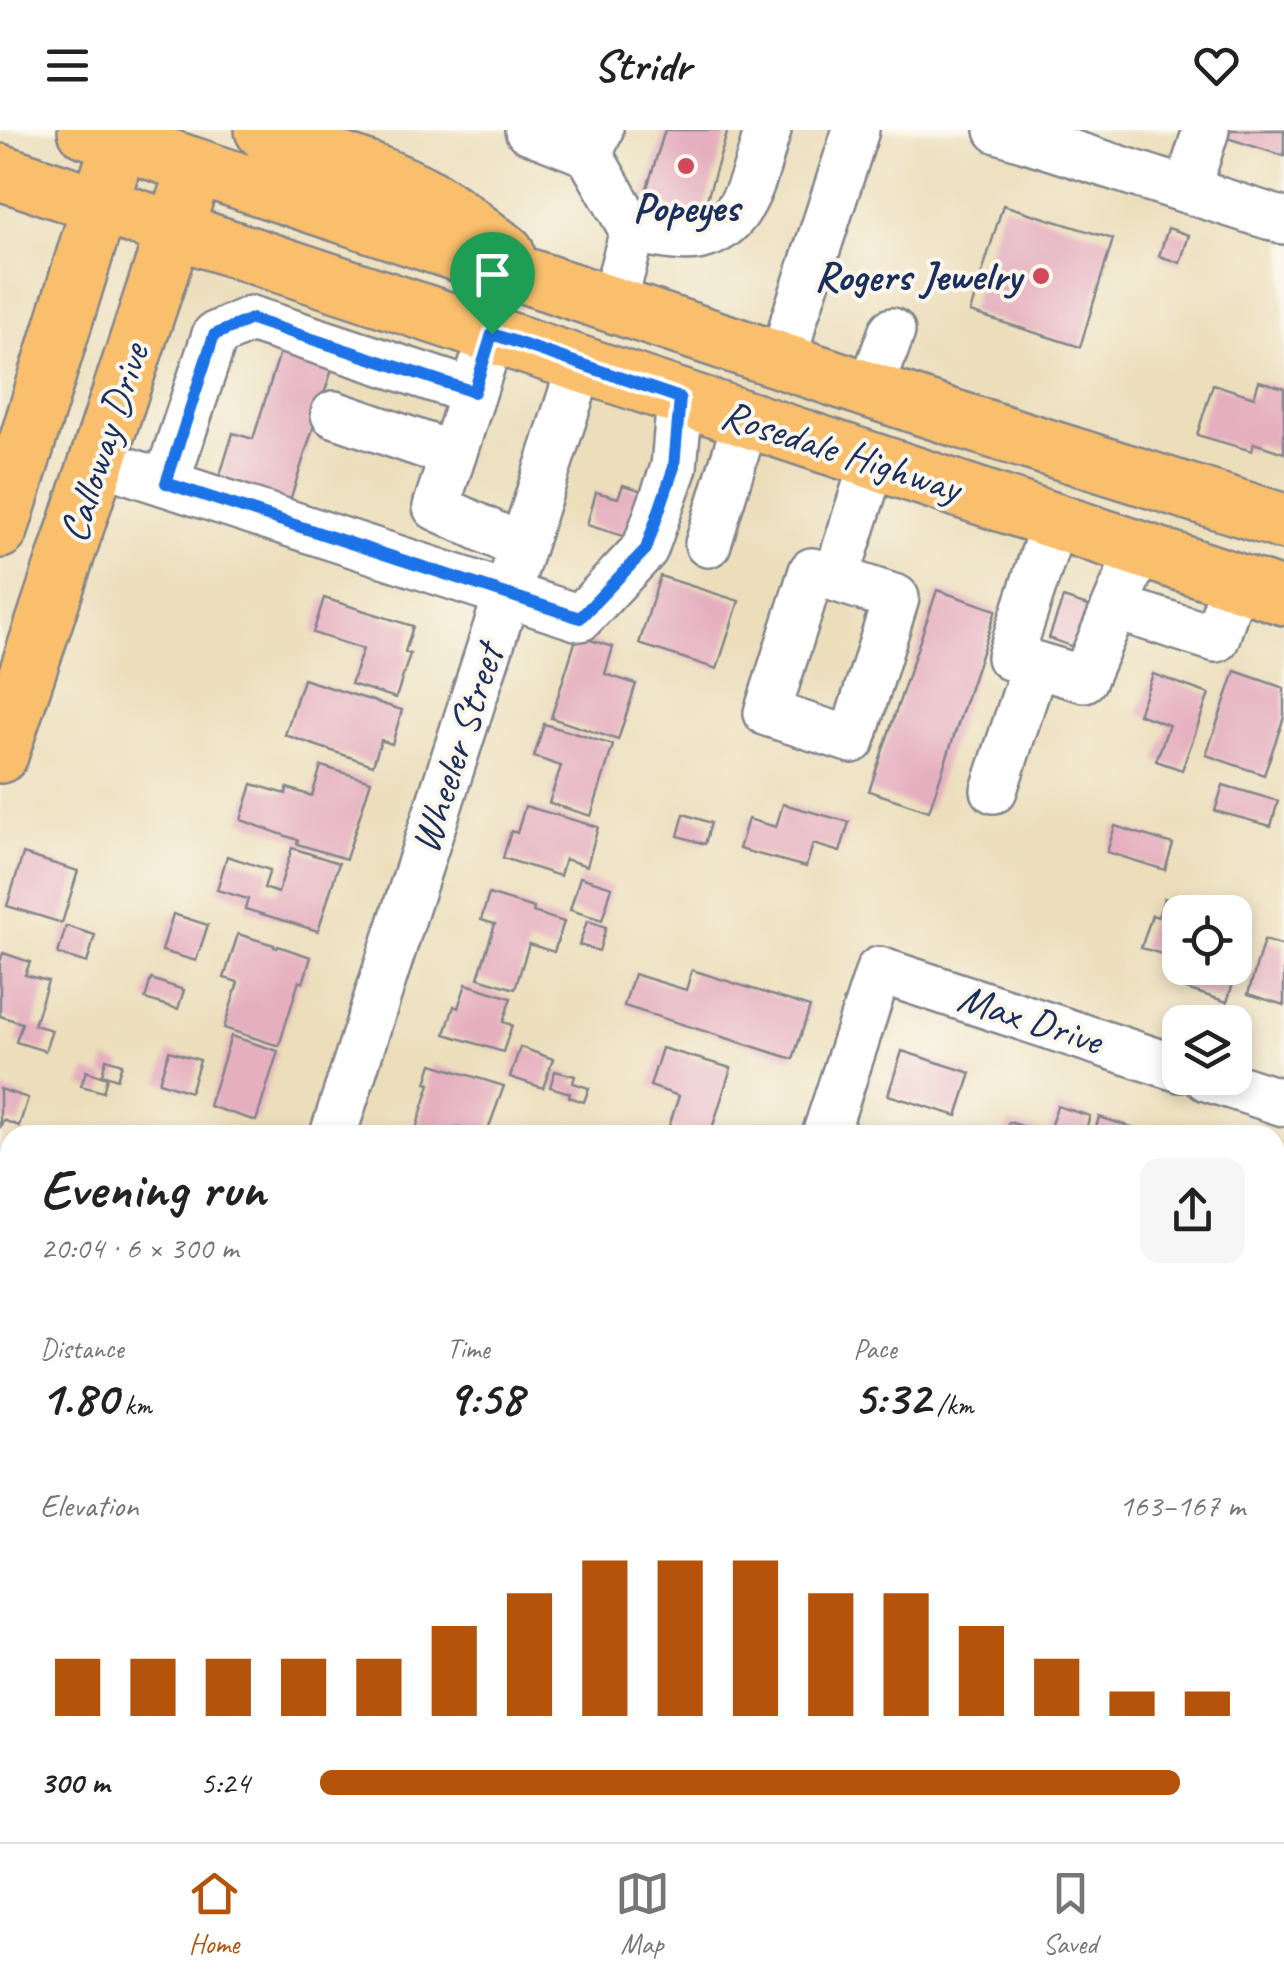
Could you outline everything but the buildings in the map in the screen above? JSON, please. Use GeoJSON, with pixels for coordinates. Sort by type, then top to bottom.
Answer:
{"type":"FeatureCollection","features":[{"type":"Feature","properties":{"kind":"main road"},"geometry":{"type":"LineString","coordinates":[[263,130],[269,136],[428,196],[508,254],[606,302]]}},
{"type":"Feature","properties":{"kind":"main road","name":"Rosedale Highway"},"geometry":{"type":"LineString","coordinates":[[110,134],[202,148],[606,302],[1284,522]]}},
{"type":"Feature","properties":{"kind":"main road","name":"Calloway Drive"},"geometry":{"type":"LineString","coordinates":[[1,524],[100,204],[110,134]]}},
{"type":"Feature","properties":{"kind":"main road","name":"Calloway Drive"},"geometry":{"type":"LineString","coordinates":[[0,755],[202,148]]}},
{"type":"Feature","properties":{"kind":"main road","name":"Rosedale Highway"},"geometry":{"type":"LineString","coordinates":[[0,172],[1260,589]]}},
{"type":"Feature","properties":{"kind":"street"},"geometry":{"type":"LineString","coordinates":[[528,130],[594,142],[634,231],[606,302]]}},
{"type":"Feature","properties":{"kind":"street"},"geometry":{"type":"LineString","coordinates":[[634,231],[695,237],[718,231],[734,218],[748,193],[768,130]]}},
{"type":"Feature","properties":{"kind":"street"},"geometry":{"type":"LineString","coordinates":[[784,361],[856,130]]}},
{"type":"Feature","properties":{"kind":"street"},"geometry":{"type":"LineString","coordinates":[[998,130],[1284,222]]}},
{"type":"Feature","properties":{"kind":"street"},"geometry":{"type":"LineString","coordinates":[[1186,190],[1206,130]]}},
{"type":"Feature","properties":{"kind":"street"},"geometry":{"type":"LineString","coordinates":[[166,483],[214,335],[251,319],[474,392]]}},
{"type":"Feature","properties":{"kind":"street"},"geometry":{"type":"LineString","coordinates":[[870,390],[892,330]]}},
{"type":"Feature","properties":{"kind":"street"},"geometry":{"type":"LineString","coordinates":[[492,334],[436,506],[522,547]]}},
{"type":"Feature","properties":{"kind":"street","name":"Wheeler Street"},"geometry":{"type":"LineString","coordinates":[[336,1125],[581,364]]}},
{"type":"Feature","properties":{"kind":"street"},"geometry":{"type":"LineString","coordinates":[[98,461],[580,618],[646,549],[674,467],[680,398]]}},
{"type":"Feature","properties":{"kind":"street"},"geometry":{"type":"LineString","coordinates":[[334,414],[453,455]]}},
{"type":"Feature","properties":{"kind":"street"},"geometry":{"type":"LineString","coordinates":[[708,544],[746,420]]}},
{"type":"Feature","properties":{"kind":"street"},"geometry":{"type":"LineString","coordinates":[[836,578],[873,462]]}},
{"type":"Feature","properties":{"kind":"street"},"geometry":{"type":"LineString","coordinates":[[1054,522],[1010,657],[1084,679],[1139,550]]}},
{"type":"Feature","properties":{"kind":"street"},"geometry":{"type":"LineString","coordinates":[[1114,607],[1216,639],[1260,589]]}},
{"type":"Feature","properties":{"kind":"street"},"geometry":{"type":"LineString","coordinates":[[994,790],[1035,665]]}},
{"type":"Feature","properties":{"kind":"street","name":"Max Drive"},"geometry":{"type":"LineString","coordinates":[[828,1125],[879,970],[1162,1063]]}},
{"type":"Feature","properties":{"kind":"street"},"geometry":{"type":"LineString","coordinates":[[1252,1093],[1284,1103]]}},
{"type":"Feature","properties":{"kind":"place","name":"Popeyes"},"geometry":{"type":"Point","coordinates":[686,166]}},
{"type":"Feature","properties":{"kind":"place","name":"Rogers Jewelry"},"geometry":{"type":"Point","coordinates":[1041,276]}},
{"type":"Feature","properties":{"kind":"route"},"geometry":{"type":"LineString","coordinates":[[251,319],[474,392],[492,334],[680,398],[674,467],[646,549],[580,618],[166,483],[214,335],[251,319]]}}]}
